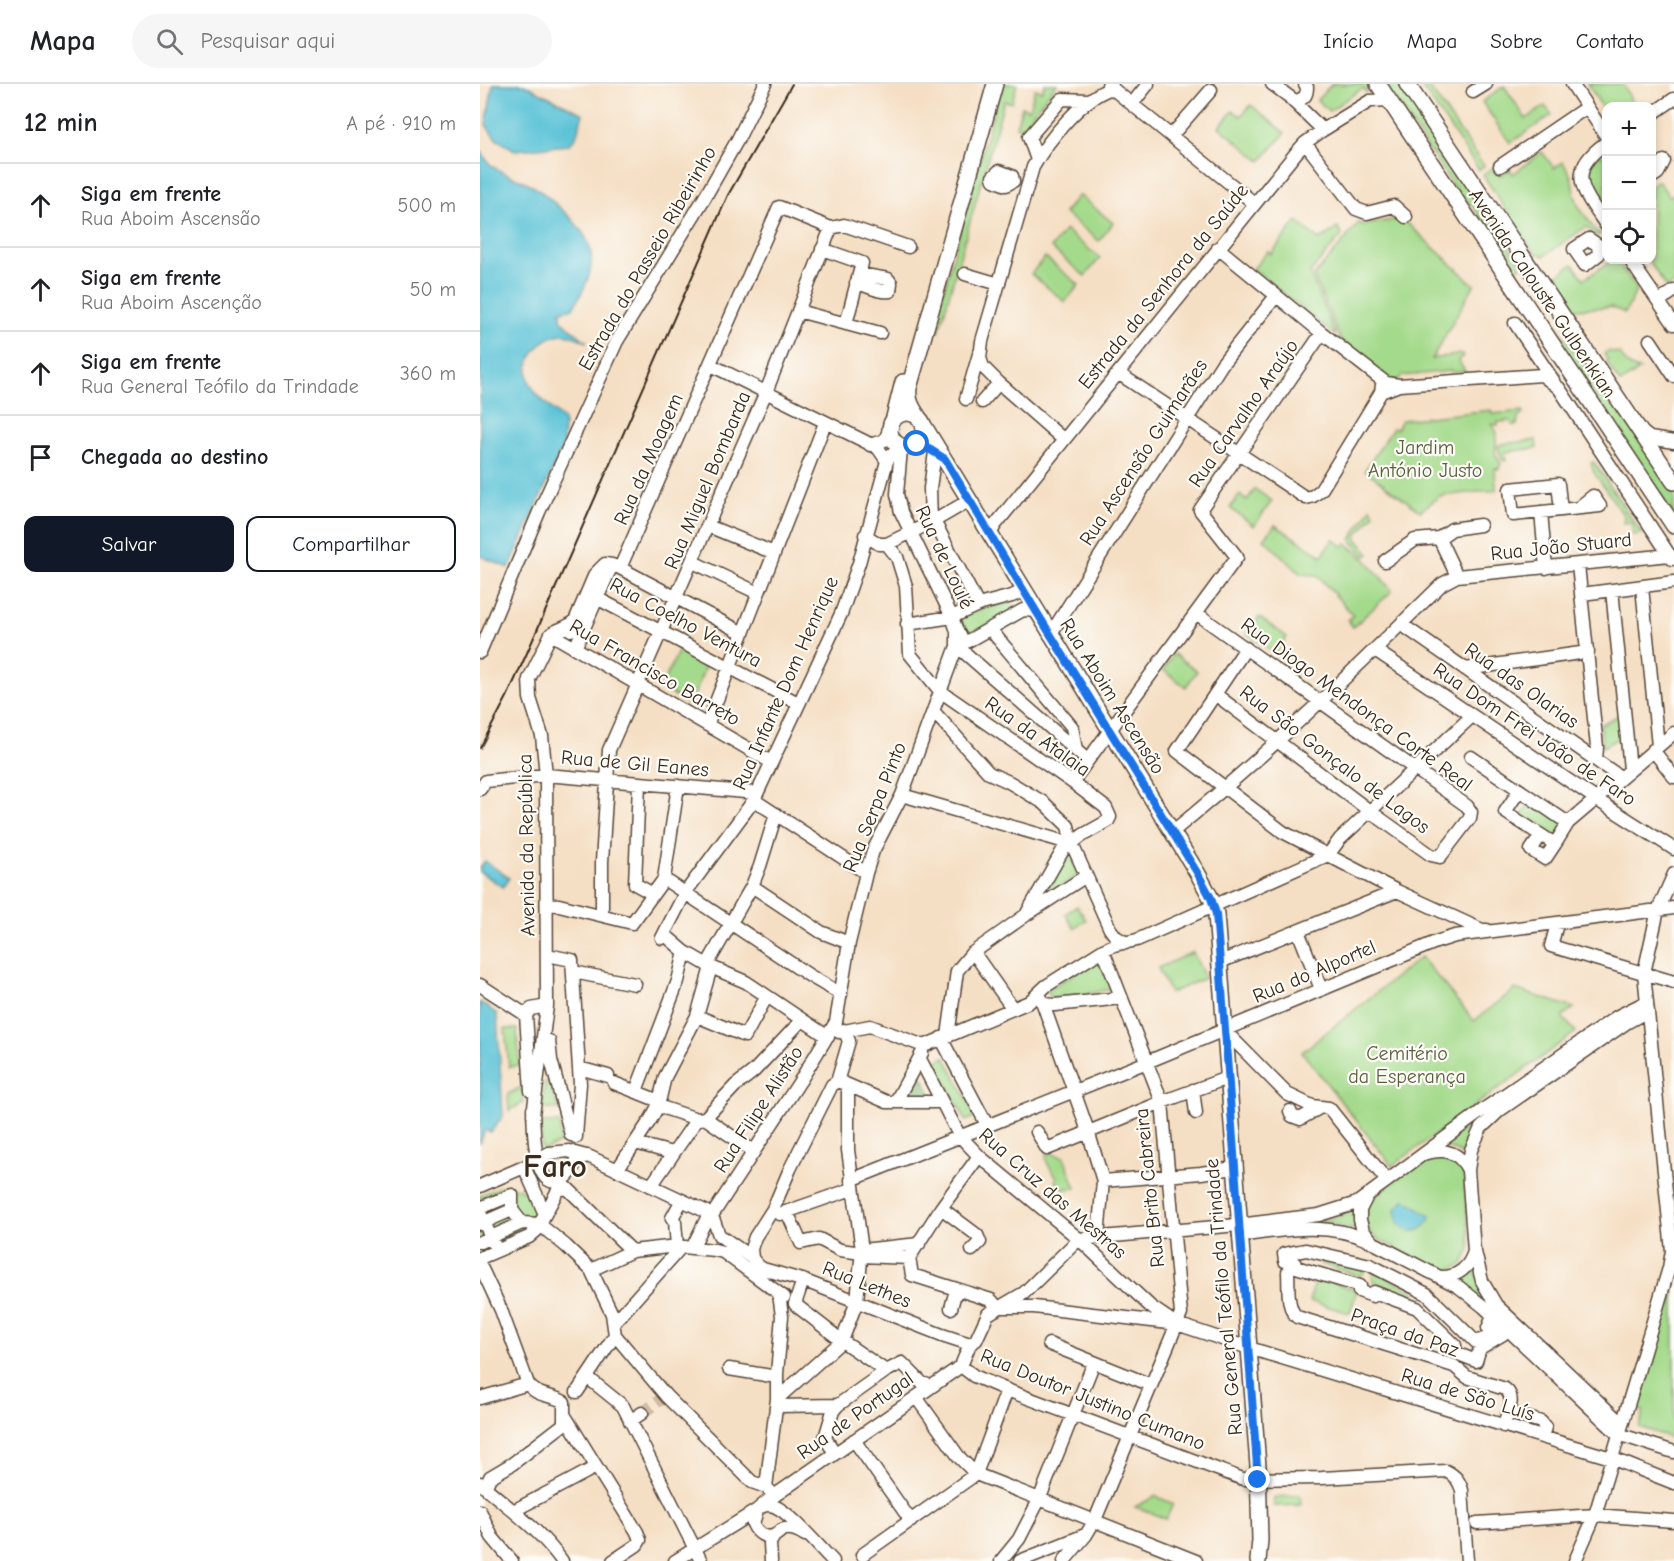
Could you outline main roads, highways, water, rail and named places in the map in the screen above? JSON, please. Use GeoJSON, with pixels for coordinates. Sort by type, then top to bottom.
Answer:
{"type":"FeatureCollection","features":[{"type":"Feature","properties":{"kind":"main road"},"geometry":{"type":"LineString","coordinates":[[940,456],[897,444],[890,430],[986,84]]}},
{"type":"Feature","properties":{"kind":"main road","name":"Rua Aboim Ascensão"},"geometry":{"type":"LineString","coordinates":[[995,84],[908,397],[940,456],[990,534],[1028,612],[1050,635],[1198,874],[1214,906],[1224,1030]]}},
{"type":"Feature","properties":{"kind":"main road","name":"Avenida Calouste Gulbenkian"},"geometry":{"type":"LineString","coordinates":[[1378,84],[1674,526]]}},
{"type":"Feature","properties":{"kind":"main road","name":"Avenida Calouste Gulbenkian"},"geometry":{"type":"LineString","coordinates":[[1409,85],[1674,482]]}},
{"type":"Feature","properties":{"kind":"main road"},"geometry":{"type":"LineString","coordinates":[[1451,193],[1471,210],[1515,274],[1521,275],[1527,271],[1527,262]]}},
{"type":"Feature","properties":{"kind":"main road"},"geometry":{"type":"LineString","coordinates":[[1530,311],[1527,296],[1530,292],[1535,291],[1540,293],[1579,351],[1592,357]]}},
{"type":"Feature","properties":{"kind":"main road"},"geometry":{"type":"LineString","coordinates":[[892,423],[902,414],[907,413],[912,414],[922,423],[922,439],[906,448]]}},
{"type":"Feature","properties":{"kind":"main road","name":"Rua General Teófilo da Trindade"},"geometry":{"type":"LineString","coordinates":[[1224,1030],[1249,1348],[1251,1480],[1260,1540],[1258,1561]]}},
{"type":"Feature","properties":{"kind":"water"},"geometry":{"type":"Polygon","coordinates":[[[493,84],[524,84],[583,114],[576,137],[569,145],[515,150],[496,139],[486,125],[493,84]]]}},
{"type":"Feature","properties":{"kind":"water"},"geometry":{"type":"Polygon","coordinates":[[[480,149],[494,168],[535,187],[573,220],[588,243],[591,254],[588,279],[582,292],[573,308],[561,311],[561,320],[587,342],[565,334],[557,335],[536,349],[529,364],[531,386],[539,397],[564,420],[563,446],[509,568],[480,556],[480,149]]]}},
{"type":"Feature","properties":{"kind":"water"},"geometry":{"type":"Polygon","coordinates":[[[485,861],[509,878],[503,887],[480,872],[485,861]]]}},
{"type":"Feature","properties":{"kind":"water"},"geometry":{"type":"Polygon","coordinates":[[[480,1002],[497,1014],[503,1116],[491,1132],[485,1130],[480,1144],[480,1002]]]}},
{"type":"Feature","properties":{"kind":"water"},"geometry":{"type":"Polygon","coordinates":[[[1405,1199],[1430,1216],[1425,1226],[1419,1230],[1408,1231],[1398,1222],[1396,1209],[1405,1199]]]}},
{"type":"Feature","properties":{"kind":"tunnel"},"geometry":{"type":"LineString","coordinates":[[642,1413],[663,1398]]}},
{"type":"Feature","properties":{"kind":"railway"},"geometry":{"type":"LineString","coordinates":[[480,748],[527,653],[728,195],[792,84]]}},
{"type":"Feature","properties":{"kind":"district","name":"Faro"},"geometry":{"type":"Point","coordinates":[555,1166]}},
{"type":"Feature","properties":{"kind":"park label","name":"Jardim António Justo"},"geometry":{"type":"Point","coordinates":[1425,458]}},
{"type":"Feature","properties":{"kind":"park label","name":"Cemitério da Esperança"},"geometry":{"type":"Point","coordinates":[1407,1064]}}]}
